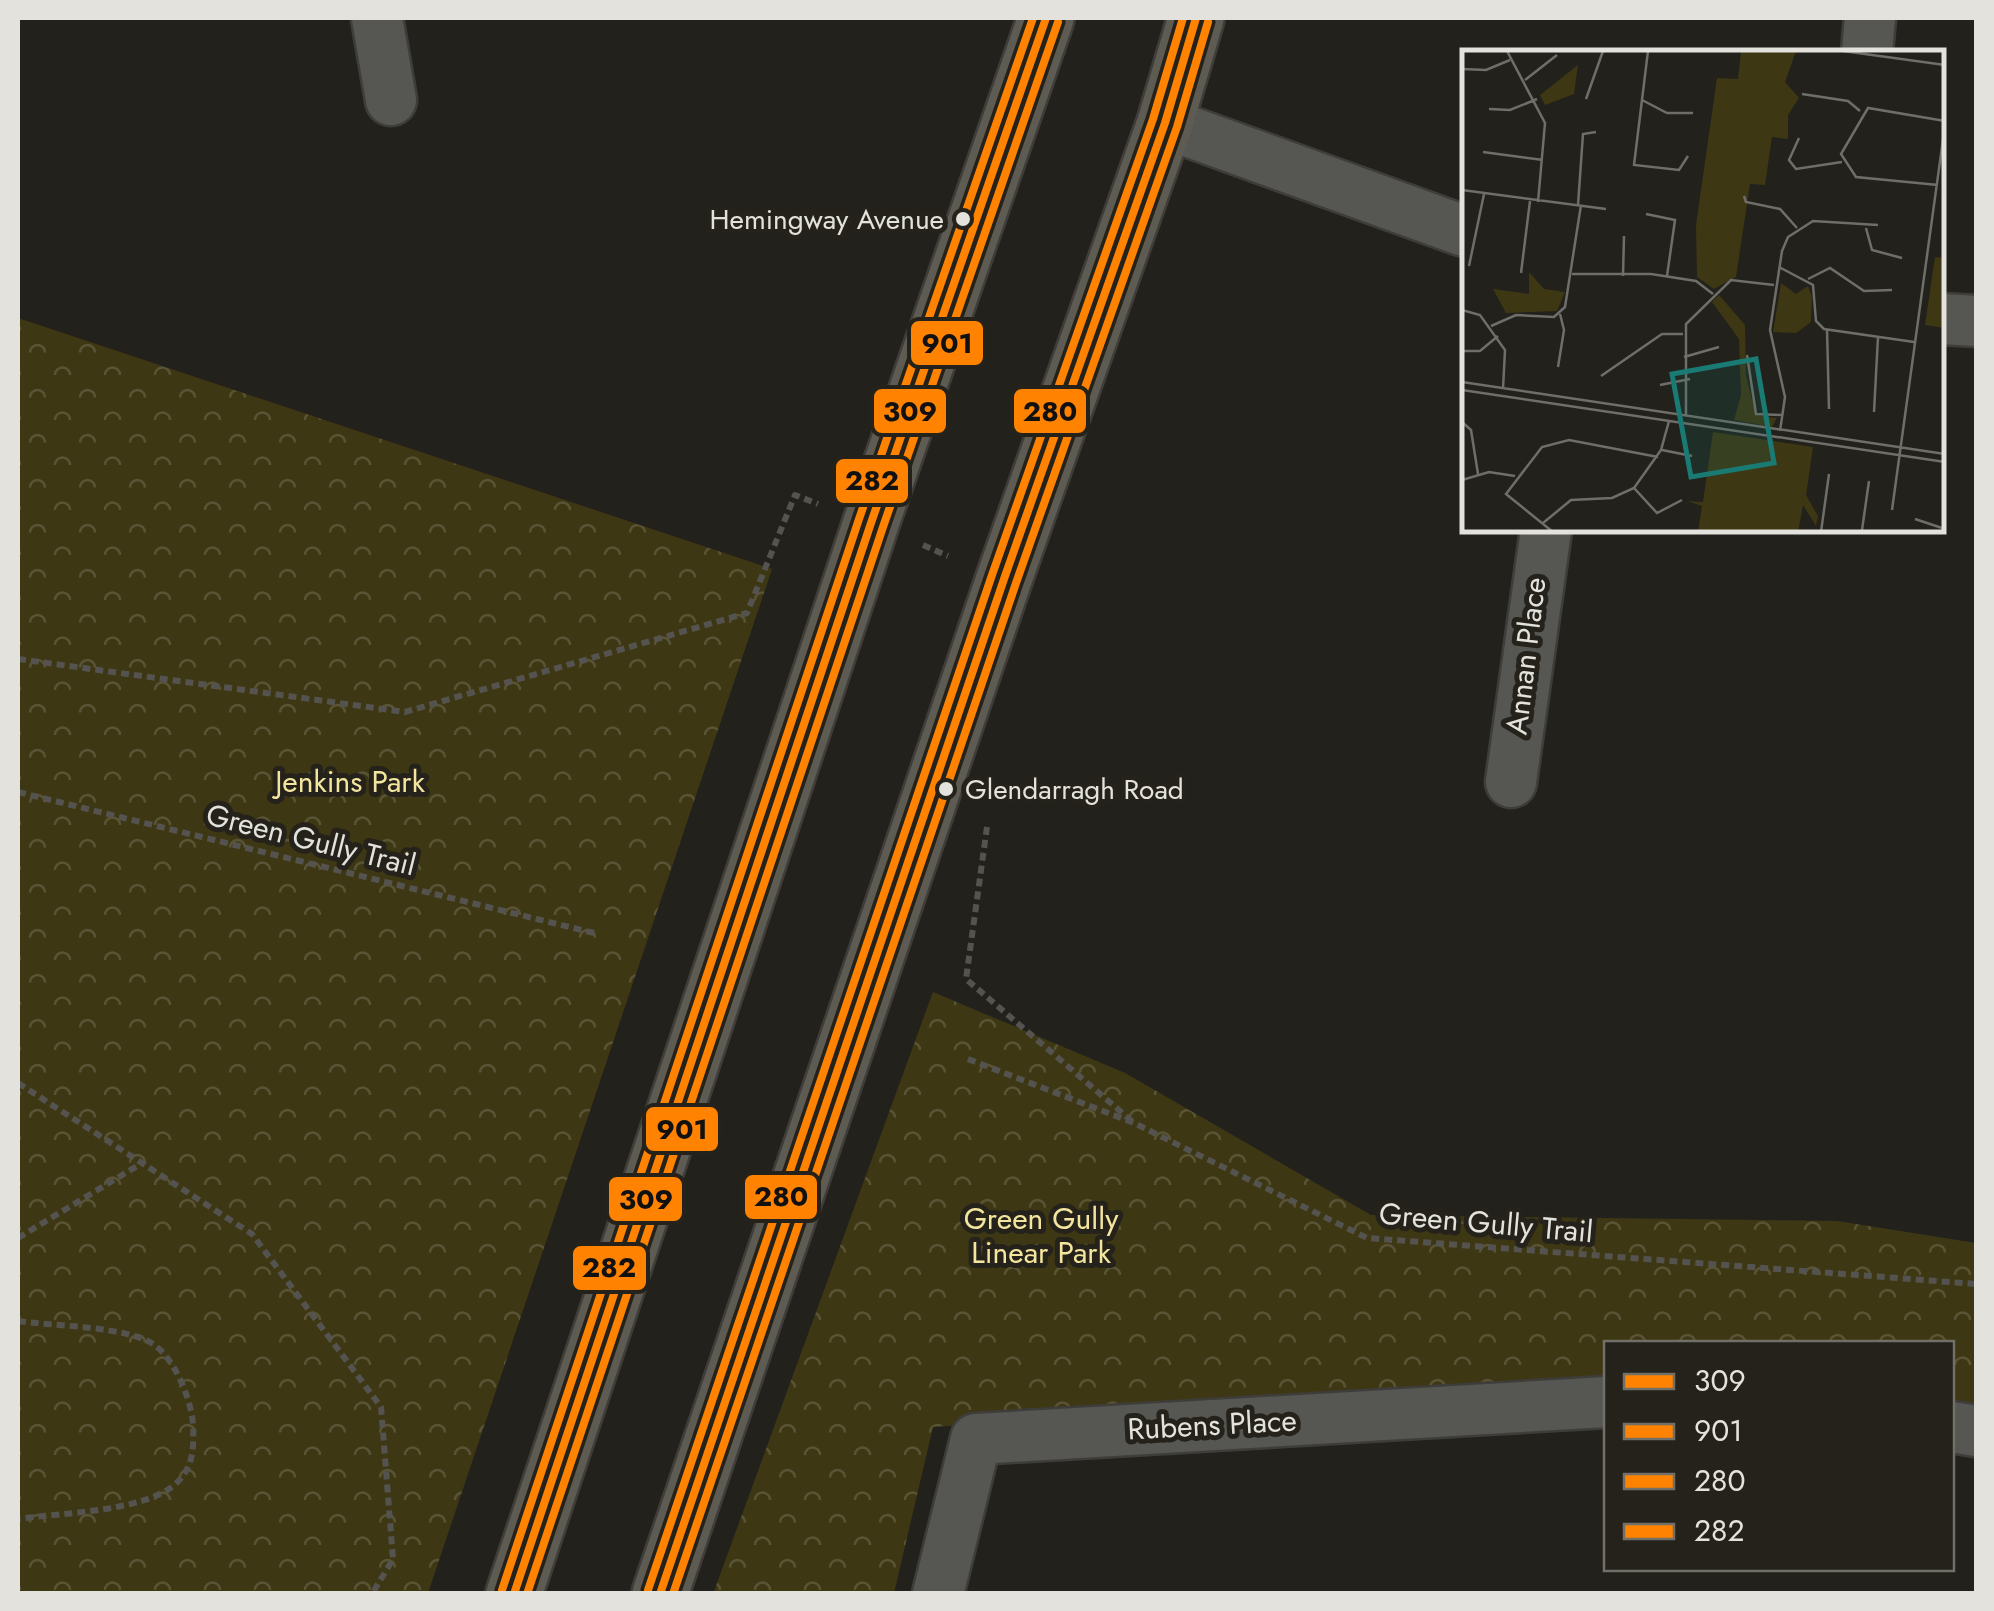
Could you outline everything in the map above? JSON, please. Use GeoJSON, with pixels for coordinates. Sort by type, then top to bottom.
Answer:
{"type":"FeatureCollection","features":[{"type":"Feature","properties":{"kind":"main road"},"geometry":{"type":"LineString","coordinates":[[514,1594],[871,523],[1046,18]]}},
{"type":"Feature","properties":{"kind":"main road"},"geometry":{"type":"LineString","coordinates":[[660,1594],[1004,579],[1165,123],[1196,18]]}},
{"type":"Feature","properties":{"kind":"street"},"geometry":{"type":"LineString","coordinates":[[377,18],[391,100]]}},
{"type":"Feature","properties":{"kind":"street"},"geometry":{"type":"LineString","coordinates":[[1867,50],[1870,18]]}},
{"type":"Feature","properties":{"kind":"street"},"geometry":{"type":"LineString","coordinates":[[1165,123],[1462,230]]}},
{"type":"Feature","properties":{"kind":"street"},"geometry":{"type":"LineString","coordinates":[[1944,318],[1976,321]]}},
{"type":"Feature","properties":{"kind":"street","name":"Annan Place"},"geometry":{"type":"LineString","coordinates":[[1511,782],[1539,551],[1545,532]]}},
{"type":"Feature","properties":{"kind":"street","name":"Rubens Place"},"geometry":{"type":"LineString","coordinates":[[938,1594],[976,1439],[1604,1402]]}},
{"type":"Feature","properties":{"kind":"path"},"geometry":{"type":"LineString","coordinates":[[18,659],[405,712],[746,613]]}},
{"type":"Feature","properties":{"kind":"path","name":"Green Gully Trail"},"geometry":{"type":"LineString","coordinates":[[18,792],[594,932]]}},
{"type":"Feature","properties":{"kind":"path","name":"Green Gully Trail"},"geometry":{"type":"LineString","coordinates":[[968,1059],[1134,1123],[1368,1238],[1976,1284]]}},
{"type":"Feature","properties":{"kind":"path"},"geometry":{"type":"LineString","coordinates":[[18,1084],[252,1234],[381,1408],[392,1559],[372,1594]]}},
{"type":"Feature","properties":{"kind":"path"},"geometry":{"type":"LineString","coordinates":[[18,1238],[142,1163]]}},
{"type":"Feature","properties":{"kind":"path"},"geometry":{"type":"LineString","coordinates":[[18,1321],[125,1335],[153,1344],[176,1374],[192,1408],[195,1455],[175,1484],[156,1495],[127,1504],[18,1519]]}},
{"type":"Feature","properties":{"kind":"green space","name":"Jenkins Park"},"geometry":{"type":"Polygon","coordinates":[[[18,318],[772,569],[428,1593],[18,1593],[18,318]]]}},
{"type":"Feature","properties":{"kind":"green space","name":"Green Gully Linear Park"},"geometry":{"type":"Polygon","coordinates":[[[933,992],[1125,1073],[1371,1215],[1837,1221],[1976,1243],[1976,1409],[1954,1405],[1954,1341],[1604,1341],[1604,1379],[933,1427],[894,1593],[713,1594],[933,992]]]}},
{"type":"Feature","properties":{"kind":"transit line","name":"282"},"geometry":{"type":"LineString","coordinates":[[502,1590],[859,519],[1033,18]]}},
{"type":"Feature","properties":{"kind":"transit line","name":"309"},"geometry":{"type":"LineString","coordinates":[[514,1594],[871,523],[1046,18]]}},
{"type":"Feature","properties":{"kind":"transit line","name":"280"},"geometry":{"type":"LineString","coordinates":[[648,1590],[992,575],[1153,119],[1183,18]]}},
{"type":"Feature","properties":{"kind":"transit line","name":"309"},"geometry":{"type":"LineString","coordinates":[[660,1594],[1004,579],[1165,123],[1196,18]]}},
{"type":"Feature","properties":{"kind":"transit line","name":"901"},"geometry":{"type":"LineString","coordinates":[[527,1594],[883,527],[1058,22]]}},
{"type":"Feature","properties":{"kind":"transit line","name":"901"},"geometry":{"type":"LineString","coordinates":[[673,1594],[1016,583],[1177,127],[1208,22]]}},
{"type":"Feature","properties":{"kind":"place","name":"Hemingway Avenue"},"geometry":{"type":"Point","coordinates":[963,219]}},
{"type":"Feature","properties":{"kind":"place","name":"Glendarragh Road"},"geometry":{"type":"Point","coordinates":[946,789]}}]}
